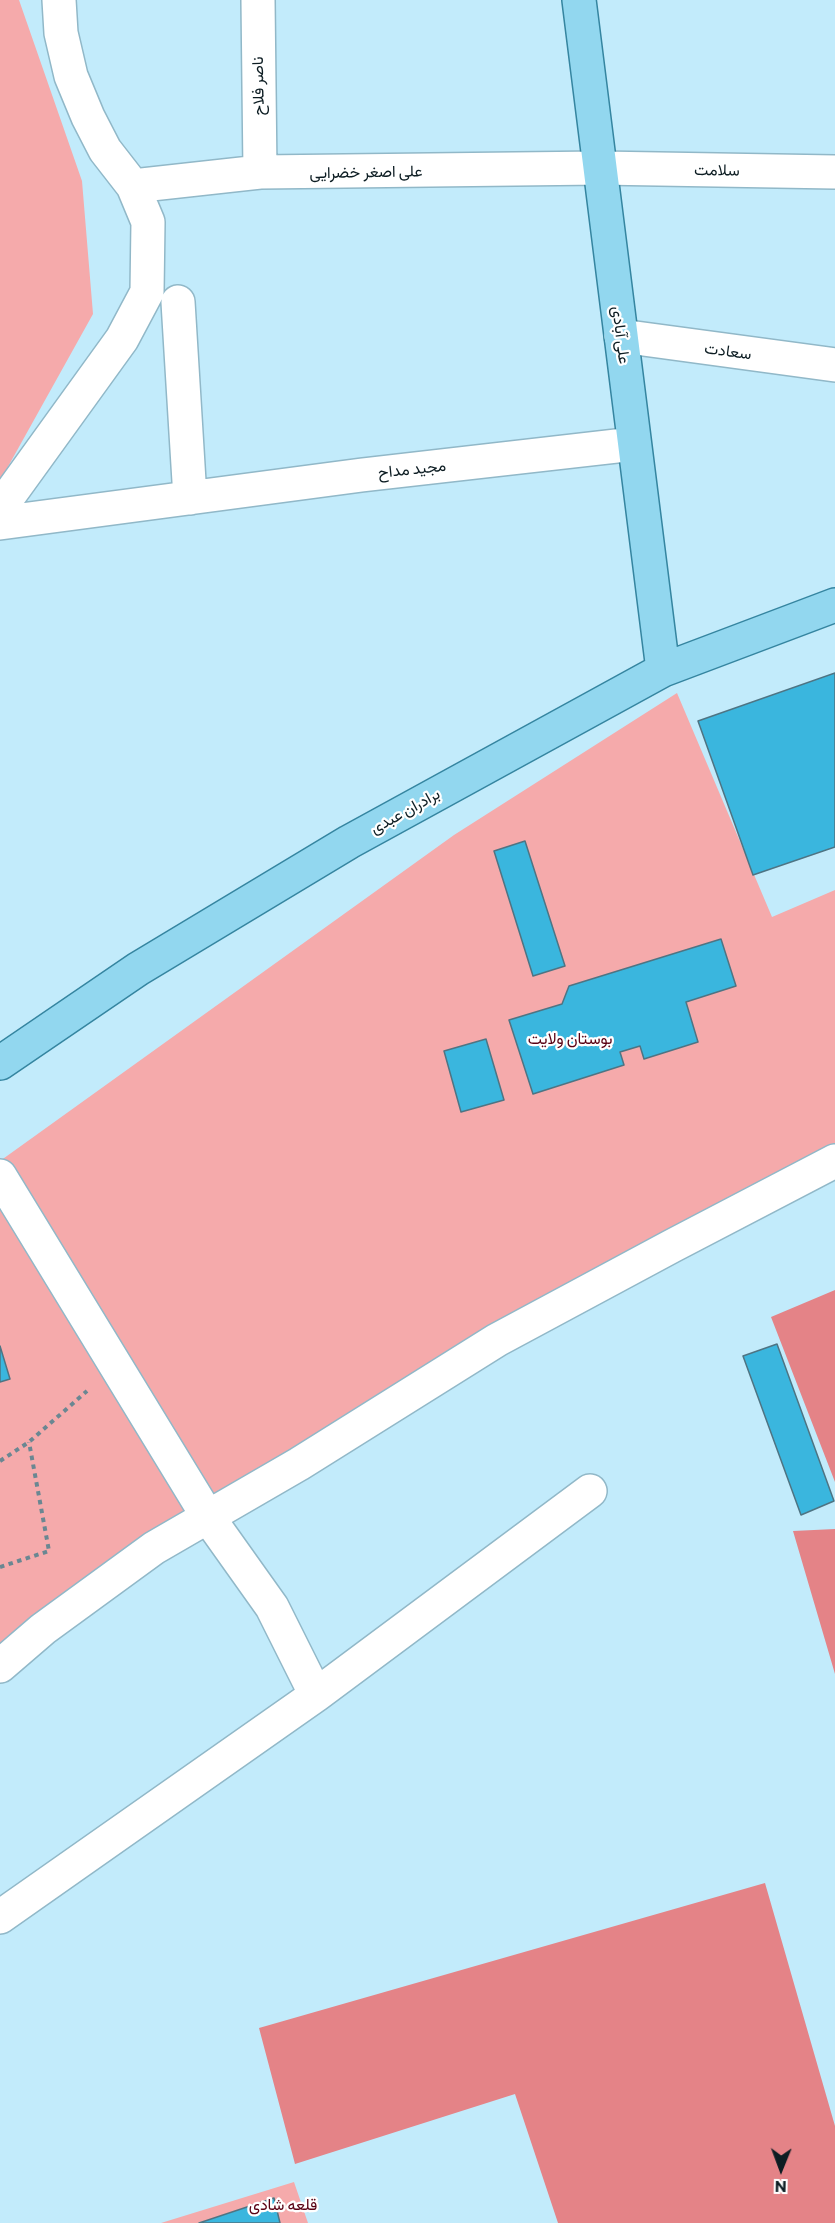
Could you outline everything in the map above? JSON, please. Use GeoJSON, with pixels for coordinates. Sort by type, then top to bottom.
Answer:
{"type":"FeatureCollection","features":[{"type":"Feature","properties":{"kind":"main road","name":"علی آبادی"},"geometry":{"type":"LineString","coordinates":[[579,0],[663,670]]}},
{"type":"Feature","properties":{"kind":"main road","name":"برادران عبدی"},"geometry":{"type":"LineString","coordinates":[[0,1063],[138,969],[339,848],[663,670],[835,605]]}},
{"type":"Feature","properties":{"kind":"street"},"geometry":{"type":"LineString","coordinates":[[0,508],[122,339],[147,292],[148,222],[133,186],[105,150],[71,76],[61,33],[58,0]]}},
{"type":"Feature","properties":{"kind":"street","name":"ناصر فلاح"},"geometry":{"type":"LineString","coordinates":[[258,0],[260,172]]}},
{"type":"Feature","properties":{"kind":"street","name":"علی اصغر خضرایی"},"geometry":{"type":"LineString","coordinates":[[133,186],[260,172],[600,168]]}},
{"type":"Feature","properties":{"kind":"street","name":"سلامت"},"geometry":{"type":"LineString","coordinates":[[600,168],[835,172]]}},
{"type":"Feature","properties":{"kind":"street"},"geometry":{"type":"LineString","coordinates":[[178,302],[190,498]]}},
{"type":"Feature","properties":{"kind":"street","name":"سعادت"},"geometry":{"type":"LineString","coordinates":[[621,336],[835,365]]}},
{"type":"Feature","properties":{"kind":"street","name":"مجید مداح"},"geometry":{"type":"LineString","coordinates":[[0,523],[362,475],[634,444]]}},
{"type":"Feature","properties":{"kind":"street"},"geometry":{"type":"LineString","coordinates":[[0,1666],[43,1629],[154,1548],[299,1464],[497,1340],[672,1245],[835,1161]]}},
{"type":"Feature","properties":{"kind":"street"},"geometry":{"type":"LineString","coordinates":[[0,1176],[208,1516],[272,1607],[316,1695]]}},
{"type":"Feature","properties":{"kind":"street"},"geometry":{"type":"LineString","coordinates":[[0,1917],[316,1695],[590,1491]]}},
{"type":"Feature","properties":{"kind":"path"},"geometry":{"type":"LineString","coordinates":[[0,1461],[29,1442],[87,1391]]}},
{"type":"Feature","properties":{"kind":"path"},"geometry":{"type":"LineString","coordinates":[[0,1567],[50,1551],[29,1442]]}},
{"type":"Feature","properties":{"kind":"green space"},"geometry":{"type":"Polygon","coordinates":[[[0,0],[19,0],[82,181],[93,314],[0,481],[0,0]]]}},
{"type":"Feature","properties":{"kind":"green space","name":"بوستان ولایت"},"geometry":{"type":"Polygon","coordinates":[[[677,693],[772,917],[835,890],[835,1163],[154,1548],[0,1665],[0,1161],[454,835],[677,693]]]}},
{"type":"Feature","properties":{"kind":"green space","name":"قلعه شادی"},"geometry":{"type":"Polygon","coordinates":[[[294,2182],[308,2223],[161,2223],[294,2182]]]}},
{"type":"Feature","properties":{"kind":"shaded area"},"geometry":{"type":"Polygon","coordinates":[[[835,1290],[835,1482],[771,1317],[835,1290]]]}},
{"type":"Feature","properties":{"kind":"shaded area"},"geometry":{"type":"Polygon","coordinates":[[[835,1529],[835,1674],[793,1531],[835,1529]]]}},
{"type":"Feature","properties":{"kind":"shaded area"},"geometry":{"type":"Polygon","coordinates":[[[765,1883],[835,2126],[835,2223],[558,2223],[515,2094],[295,2164],[259,2028],[765,1883]]]}},
{"type":"Feature","properties":{"kind":"building"},"geometry":{"type":"Polygon","coordinates":[[[835,673],[835,847],[753,875],[698,721],[835,673]]]}},
{"type":"Feature","properties":{"kind":"building"},"geometry":{"type":"Polygon","coordinates":[[[525,841],[565,966],[533,976],[494,851],[525,841]]]}},
{"type":"Feature","properties":{"kind":"building"},"geometry":{"type":"Polygon","coordinates":[[[721,939],[736,986],[686,1002],[698,1042],[644,1059],[640,1046],[620,1052],[624,1065],[533,1094],[509,1020],[562,1004],[569,986],[721,939]]]}},
{"type":"Feature","properties":{"kind":"building"},"geometry":{"type":"Polygon","coordinates":[[[486,1039],[504,1100],[461,1112],[444,1051],[486,1039]]]}},
{"type":"Feature","properties":{"kind":"building"},"geometry":{"type":"Polygon","coordinates":[[[777,1344],[834,1501],[801,1515],[743,1356],[777,1344]]]}},
{"type":"Feature","properties":{"kind":"building"},"geometry":{"type":"Polygon","coordinates":[[[0,1346],[10,1379],[0,1382],[0,1346]]]}},
{"type":"Feature","properties":{"kind":"building"},"geometry":{"type":"Polygon","coordinates":[[[274,2198],[280,2223],[199,2223],[274,2198]]]}}]}
